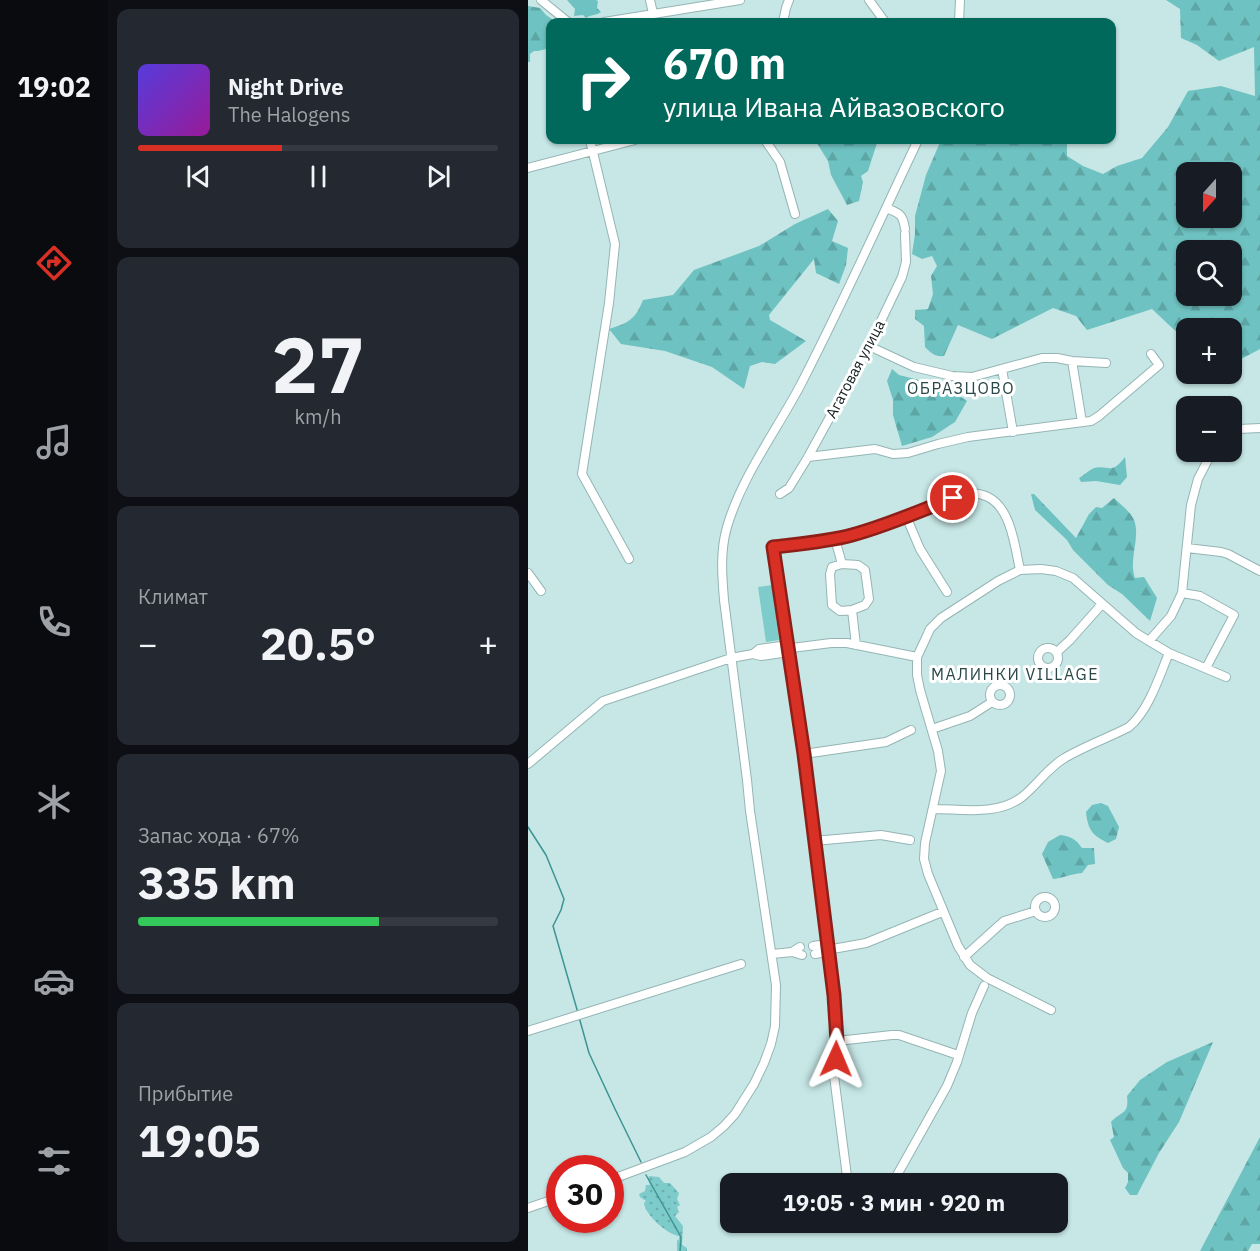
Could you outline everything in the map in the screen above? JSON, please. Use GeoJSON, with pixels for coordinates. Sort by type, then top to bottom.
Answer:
{"type":"FeatureCollection","features":[{"type":"Feature","properties":{"kind":"street"},"geometry":{"type":"LineString","coordinates":[[541,0],[563,18]]}},
{"type":"Feature","properties":{"kind":"street"},"geometry":{"type":"LineString","coordinates":[[650,0],[654,18]]}},
{"type":"Feature","properties":{"kind":"street"},"geometry":{"type":"LineString","coordinates":[[659,18],[740,0]]}},
{"type":"Feature","properties":{"kind":"street"},"geometry":{"type":"LineString","coordinates":[[784,18],[789,0]]}},
{"type":"Feature","properties":{"kind":"street"},"geometry":{"type":"LineString","coordinates":[[869,0],[882,18]]}},
{"type":"Feature","properties":{"kind":"street"},"geometry":{"type":"LineString","coordinates":[[959,18],[960,0]]}},
{"type":"Feature","properties":{"kind":"street"},"geometry":{"type":"LineString","coordinates":[[591,144],[615,244],[609,303],[582,474],[629,559]]}},
{"type":"Feature","properties":{"kind":"street"},"geometry":{"type":"LineString","coordinates":[[528,168],[619,144]]}},
{"type":"Feature","properties":{"kind":"street"},"geometry":{"type":"LineString","coordinates":[[768,144],[780,162],[795,214]]}},
{"type":"Feature","properties":{"kind":"street"},"geometry":{"type":"LineString","coordinates":[[624,1175],[698,1146],[724,1126],[735,1114],[759,1074],[773,1035],[777,1009],[776,985],[750,811],[724,600],[723,544],[738,496],[799,387],[916,144]]}},
{"type":"Feature","properties":{"kind":"street","name":"Агатовая улица"},"geometry":{"type":"LineString","coordinates":[[780,494],[789,488],[808,457],[869,346],[902,277],[906,262],[902,217],[886,208]]}},
{"type":"Feature","properties":{"kind":"street"},"geometry":{"type":"LineString","coordinates":[[869,346],[914,367],[952,376],[972,377],[1042,358],[1106,363]]}},
{"type":"Feature","properties":{"kind":"street"},"geometry":{"type":"LineString","coordinates":[[808,457],[876,449],[892,454],[908,453],[968,437],[1091,421],[1159,365],[1151,354]]}},
{"type":"Feature","properties":{"kind":"street"},"geometry":{"type":"LineString","coordinates":[[1072,362],[1082,422]]}},
{"type":"Feature","properties":{"kind":"street"},"geometry":{"type":"LineString","coordinates":[[1002,369],[1013,432]]}},
{"type":"Feature","properties":{"kind":"street"},"geometry":{"type":"LineString","coordinates":[[1242,429],[1260,428]]}},
{"type":"Feature","properties":{"kind":"street"},"geometry":{"type":"LineString","coordinates":[[1149,641],[1171,616],[1182,593],[1191,505],[1198,479],[1207,462]]}},
{"type":"Feature","properties":{"kind":"street"},"geometry":{"type":"LineString","coordinates":[[847,1173],[834,1076],[837,1041],[834,995],[804,754],[786,649],[773,547],[853,535],[966,493],[978,494],[989,497],[1003,509],[1009,523],[1020,570]]}},
{"type":"Feature","properties":{"kind":"street"},"geometry":{"type":"LineString","coordinates":[[906,516],[920,549],[947,592]]}},
{"type":"Feature","properties":{"kind":"street"},"geometry":{"type":"LineString","coordinates":[[835,539],[842,564]]}},
{"type":"Feature","properties":{"kind":"street"},"geometry":{"type":"LineString","coordinates":[[1187,548],[1228,554],[1260,571]]}},
{"type":"Feature","properties":{"kind":"street"},"geometry":{"type":"LineString","coordinates":[[842,564],[858,565],[866,570],[869,598],[865,605],[852,610],[840,611],[832,605],[830,574],[832,567],[842,564]]}},
{"type":"Feature","properties":{"kind":"street"},"geometry":{"type":"LineString","coordinates":[[1052,1010],[987,978],[970,965],[958,946],[927,874],[924,859],[925,843],[941,771],[938,751],[917,675],[917,657],[930,629],[941,618],[998,581],[1020,570],[1041,568],[1073,578],[1136,633],[1169,653],[1227,677]]}},
{"type":"Feature","properties":{"kind":"street"},"geometry":{"type":"LineString","coordinates":[[528,573],[541,591]]}},
{"type":"Feature","properties":{"kind":"street"},"geometry":{"type":"LineString","coordinates":[[1182,593],[1200,596],[1234,615],[1206,668]]}},
{"type":"Feature","properties":{"kind":"street"},"geometry":{"type":"LineString","coordinates":[[1057,652],[1102,604]]}},
{"type":"Feature","properties":{"kind":"street"},"geometry":{"type":"LineString","coordinates":[[852,610],[856,645]]}},
{"type":"Feature","properties":{"kind":"street"},"geometry":{"type":"LineString","coordinates":[[528,764],[603,701],[731,658],[753,654],[771,655],[782,653],[786,649],[831,643],[847,643],[917,657]]}},
{"type":"Feature","properties":{"kind":"street"},"geometry":{"type":"LineString","coordinates":[[933,809],[993,810],[1008,805],[1023,796],[1050,768],[1064,758],[1129,727],[1144,710],[1169,653]]}},
{"type":"Feature","properties":{"kind":"street"},"geometry":{"type":"LineString","coordinates":[[932,729],[970,716],[992,702]]}},
{"type":"Feature","properties":{"kind":"street"},"geometry":{"type":"LineString","coordinates":[[804,754],[879,744],[911,730]]}},
{"type":"Feature","properties":{"kind":"street"},"geometry":{"type":"LineString","coordinates":[[814,842],[881,835],[910,840]]}},
{"type":"Feature","properties":{"kind":"street"},"geometry":{"type":"LineString","coordinates":[[964,957],[1004,921],[1035,911]]}},
{"type":"Feature","properties":{"kind":"street"},"geometry":{"type":"LineString","coordinates":[[814,950],[866,943],[942,912]]}},
{"type":"Feature","properties":{"kind":"street"},"geometry":{"type":"LineString","coordinates":[[772,954],[801,951]]}},
{"type":"Feature","properties":{"kind":"street"},"geometry":{"type":"LineString","coordinates":[[528,1031],[741,964]]}},
{"type":"Feature","properties":{"kind":"street"},"geometry":{"type":"LineString","coordinates":[[898,1173],[947,1086],[972,1013],[984,986]]}},
{"type":"Feature","properties":{"kind":"street"},"geometry":{"type":"LineString","coordinates":[[837,1041],[899,1035],[958,1055]]}},
{"type":"Feature","properties":{"kind":"street"},"geometry":{"type":"LineString","coordinates":[[528,1208],[546,1202]]}},
{"type":"Feature","properties":{"kind":"shaded area"},"geometry":{"type":"Polygon","coordinates":[[[772,585],[779,640],[766,642],[758,587],[772,585]]]}},
{"type":"Feature","properties":{"kind":"shaded area"},"geometry":{"type":"Polygon","coordinates":[[[649,1176],[659,1177],[664,1183],[670,1183],[679,1193],[677,1199],[680,1205],[677,1207],[679,1212],[675,1216],[683,1226],[682,1245],[687,1248],[687,1251],[677,1251],[679,1236],[658,1224],[645,1208],[646,1201],[639,1194],[645,1191],[646,1185],[650,1185],[649,1176]]]}},
{"type":"Feature","properties":{"kind":"green space"},"geometry":{"type":"Polygon","coordinates":[[[567,0],[596,0],[598,1],[597,8],[601,12],[586,18],[583,15],[574,16],[575,9],[567,0]]]}},
{"type":"Feature","properties":{"kind":"green space"},"geometry":{"type":"Polygon","coordinates":[[[1166,0],[1260,0],[1260,349],[1242,359],[1242,318],[1176,318],[1176,332],[1152,309],[1087,330],[1076,316],[1053,308],[992,339],[958,325],[944,356],[931,353],[925,347],[924,326],[915,319],[915,310],[928,309],[933,294],[931,276],[937,266],[932,256],[922,259],[912,254],[915,216],[926,175],[939,144],[1067,144],[1067,156],[1103,174],[1117,166],[1142,158],[1168,127],[1188,91],[1221,86],[1255,96],[1254,47],[1219,61],[1197,45],[1181,38],[1180,9],[1166,0]]]}},
{"type":"Feature","properties":{"kind":"green space"},"geometry":{"type":"Polygon","coordinates":[[[528,6],[540,8],[550,18],[546,18],[546,49],[534,51],[530,54],[530,62],[528,62],[528,6]]]}},
{"type":"Feature","properties":{"kind":"green space"},"geometry":{"type":"Polygon","coordinates":[[[817,144],[877,144],[868,171],[861,176],[863,182],[859,201],[847,205],[831,175],[828,161],[817,144]]]}},
{"type":"Feature","properties":{"kind":"green space"},"geometry":{"type":"Polygon","coordinates":[[[828,209],[838,221],[832,241],[848,248],[846,265],[839,284],[816,273],[814,259],[769,315],[770,320],[806,341],[775,364],[762,362],[750,366],[744,389],[712,367],[665,351],[621,344],[609,329],[630,320],[643,300],[673,295],[694,270],[759,246],[795,224],[828,209]]]}},
{"type":"Feature","properties":{"kind":"green space"},"geometry":{"type":"Polygon","coordinates":[[[892,369],[899,375],[947,387],[967,401],[955,422],[932,437],[902,446],[887,381],[892,369]]]}},
{"type":"Feature","properties":{"kind":"green space"},"geometry":{"type":"Polygon","coordinates":[[[1125,457],[1127,477],[1120,485],[1096,481],[1081,482],[1079,478],[1092,469],[1112,468],[1125,457]]]}},
{"type":"Feature","properties":{"kind":"green space"},"geometry":{"type":"Polygon","coordinates":[[[1031,494],[1034,494],[1076,538],[1089,514],[1096,507],[1102,508],[1114,498],[1128,511],[1136,527],[1133,563],[1135,578],[1144,577],[1157,598],[1150,621],[1122,594],[1108,585],[1073,550],[1067,540],[1035,510],[1031,494]]]}},
{"type":"Feature","properties":{"kind":"green space"},"geometry":{"type":"Polygon","coordinates":[[[1101,803],[1108,806],[1119,827],[1116,839],[1108,843],[1092,831],[1087,818],[1086,812],[1092,805],[1101,803]]]}},
{"type":"Feature","properties":{"kind":"green space"},"geometry":{"type":"Polygon","coordinates":[[[1060,835],[1073,838],[1082,848],[1094,848],[1095,864],[1088,865],[1082,873],[1053,879],[1042,854],[1048,842],[1060,835]]]}},
{"type":"Feature","properties":{"kind":"green space"},"geometry":{"type":"Polygon","coordinates":[[[1213,1042],[1179,1122],[1159,1153],[1137,1195],[1130,1195],[1125,1188],[1128,1173],[1123,1168],[1110,1140],[1114,1137],[1111,1122],[1124,1112],[1127,1106],[1127,1096],[1140,1080],[1167,1062],[1213,1042]]]}},
{"type":"Feature","properties":{"kind":"green space"},"geometry":{"type":"Polygon","coordinates":[[[1260,1137],[1260,1244],[1252,1244],[1248,1251],[1200,1251],[1260,1137]]]}},
{"type":"Feature","properties":{"kind":"waterway"},"geometry":{"type":"LineString","coordinates":[[528,827],[546,855],[564,899],[553,926],[578,1013]]}},
{"type":"Feature","properties":{"kind":"waterway"},"geometry":{"type":"LineString","coordinates":[[579,1017],[589,1053],[641,1162]]}},
{"type":"Feature","properties":{"kind":"waterway"},"geometry":{"type":"LineString","coordinates":[[646,1175],[681,1237],[680,1251]]}},
{"type":"Feature","properties":{"kind":"district","name":"ОБРАЗЦОВО"},"geometry":{"type":"Point","coordinates":[961,388]}},
{"type":"Feature","properties":{"kind":"district","name":"МАЛИНКИ VILLAGE"},"geometry":{"type":"Point","coordinates":[1015,674]}},
{"type":"Feature","properties":{"kind":"route"},"geometry":{"type":"LineString","coordinates":[[836,1059],[834,995],[804,754],[773,547],[853,535],[953,498]]}}]}
